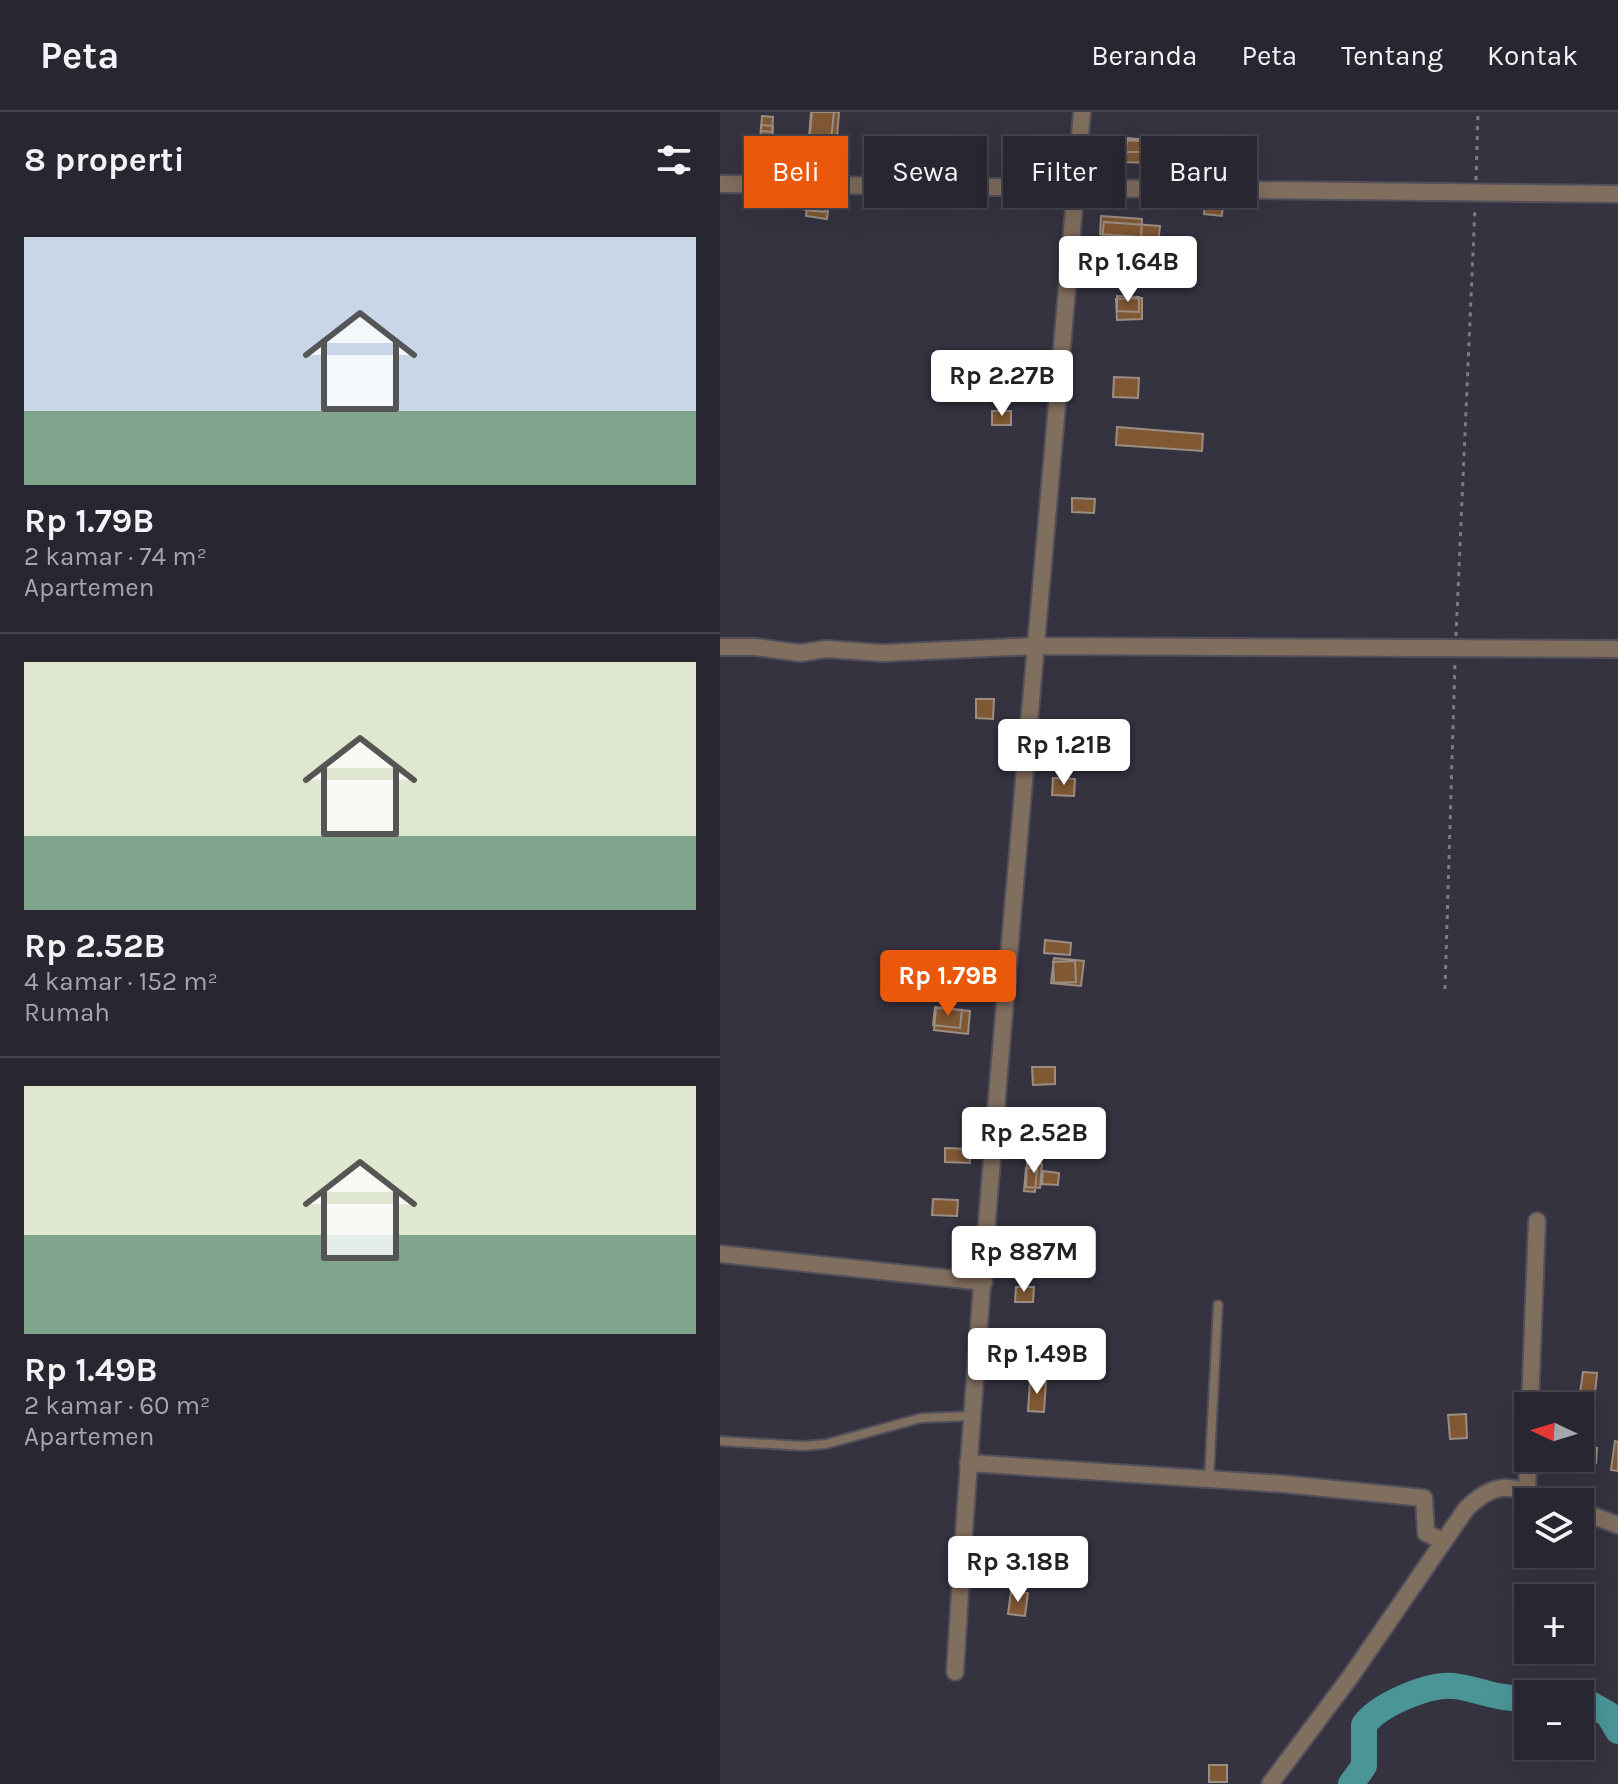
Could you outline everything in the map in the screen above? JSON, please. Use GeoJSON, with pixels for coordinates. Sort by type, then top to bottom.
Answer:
{"type":"FeatureCollection","features":[{"type":"Feature","properties":{"kind":"street"},"geometry":{"type":"LineString","coordinates":[[1080,136],[1082,112]]}},
{"type":"Feature","properties":{"kind":"street"},"geometry":{"type":"LineString","coordinates":[[720,184],[1003,186]]}},
{"type":"Feature","properties":{"kind":"street"},"geometry":{"type":"LineString","coordinates":[[1125,187],[1618,194]]}},
{"type":"Feature","properties":{"kind":"street"},"geometry":{"type":"LineString","coordinates":[[955,1672],[970,1416],[984,1282],[1000,1043],[1074,208]]}},
{"type":"Feature","properties":{"kind":"street"},"geometry":{"type":"LineString","coordinates":[[720,647],[756,647],[800,653],[834,649],[882,653],[1036,646],[1618,649]]}},
{"type":"Feature","properties":{"kind":"street"},"geometry":{"type":"LineString","coordinates":[[1531,1392],[1537,1221]]}},
{"type":"Feature","properties":{"kind":"street"},"geometry":{"type":"LineString","coordinates":[[720,1254],[984,1282]]}},
{"type":"Feature","properties":{"kind":"street"},"geometry":{"type":"LineString","coordinates":[[968,1463],[1424,1498],[1426,1533],[1443,1541]]}},
{"type":"Feature","properties":{"kind":"street"},"geometry":{"type":"LineString","coordinates":[[1270,1784],[1351,1676],[1466,1509],[1490,1489],[1514,1488]]}},
{"type":"Feature","properties":{"kind":"street"},"geometry":{"type":"LineString","coordinates":[[1594,1516],[1618,1525]]}},
{"type":"Feature","properties":{"kind":"lane"},"geometry":{"type":"LineString","coordinates":[[1209,1480],[1218,1305]]}},
{"type":"Feature","properties":{"kind":"lane"},"geometry":{"type":"LineString","coordinates":[[720,1441],[815,1445],[921,1418],[970,1416]]}},
{"type":"Feature","properties":{"kind":"path"},"geometry":{"type":"LineString","coordinates":[[1445,989],[1478,112]]}},
{"type":"Feature","properties":{"kind":"building"},"geometry":{"type":"Polygon","coordinates":[[[811,112],[839,112],[837,136],[809,136],[811,112]]]}},
{"type":"Feature","properties":{"kind":"building"},"geometry":{"type":"Polygon","coordinates":[[[812,112],[834,112],[831,136],[810,136],[812,112]]]}},
{"type":"Feature","properties":{"kind":"building"},"geometry":{"type":"Polygon","coordinates":[[[762,116],[773,117],[772,132],[761,131],[762,116]]]}},
{"type":"Feature","properties":{"kind":"building"},"geometry":{"type":"Polygon","coordinates":[[[761,125],[773,126],[772,136],[760,136],[761,125]]]}},
{"type":"Feature","properties":{"kind":"building"},"geometry":{"type":"Polygon","coordinates":[[[1127,138],[1141,139],[1141,163],[1125,162],[1127,138]]]}},
{"type":"Feature","properties":{"kind":"building"},"geometry":{"type":"Polygon","coordinates":[[[1125,140],[1141,141],[1140,152],[1125,152],[1125,140]]]}},
{"type":"Feature","properties":{"kind":"building"},"geometry":{"type":"Polygon","coordinates":[[[805,208],[826,208],[825,212],[805,208]]]}},
{"type":"Feature","properties":{"kind":"building"},"geometry":{"type":"Polygon","coordinates":[[[807,208],[828,208],[827,219],[806,216],[807,208]]]}},
{"type":"Feature","properties":{"kind":"building"},"geometry":{"type":"Polygon","coordinates":[[[1204,208],[1223,208],[1222,216],[1204,214],[1204,208]]]}},
{"type":"Feature","properties":{"kind":"building"},"geometry":{"type":"Polygon","coordinates":[[[1101,216],[1142,219],[1141,237],[1100,234],[1101,216]]]}},
{"type":"Feature","properties":{"kind":"building"},"geometry":{"type":"Polygon","coordinates":[[[1104,222],[1160,226],[1158,244],[1102,240],[1104,222]]]}},
{"type":"Feature","properties":{"kind":"building"},"geometry":{"type":"Polygon","coordinates":[[[1117,296],[1139,297],[1139,312],[1117,311],[1117,296]]]}},
{"type":"Feature","properties":{"kind":"building"},"geometry":{"type":"Polygon","coordinates":[[[1142,298],[1142,319],[1117,320],[1116,299],[1142,298]]]}},
{"type":"Feature","properties":{"kind":"building"},"geometry":{"type":"Polygon","coordinates":[[[1114,377],[1139,378],[1138,398],[1113,397],[1114,377]]]}},
{"type":"Feature","properties":{"kind":"building"},"geometry":{"type":"Polygon","coordinates":[[[992,411],[1011,411],[1011,425],[992,425],[992,411]]]}},
{"type":"Feature","properties":{"kind":"building"},"geometry":{"type":"Polygon","coordinates":[[[1117,427],[1203,434],[1202,451],[1116,445],[1117,427]]]}},
{"type":"Feature","properties":{"kind":"building"},"geometry":{"type":"Polygon","coordinates":[[[1072,498],[1095,499],[1094,513],[1072,512],[1072,498]]]}},
{"type":"Feature","properties":{"kind":"building"},"geometry":{"type":"Polygon","coordinates":[[[976,699],[994,699],[993,719],[976,718],[976,699]]]}},
{"type":"Feature","properties":{"kind":"building"},"geometry":{"type":"Polygon","coordinates":[[[1053,778],[1075,779],[1074,796],[1052,795],[1053,778]]]}},
{"type":"Feature","properties":{"kind":"building"},"geometry":{"type":"Polygon","coordinates":[[[1045,940],[1071,943],[1070,955],[1044,953],[1045,940]]]}},
{"type":"Feature","properties":{"kind":"building"},"geometry":{"type":"Polygon","coordinates":[[[1054,958],[1084,961],[1081,986],[1051,983],[1054,958]]]}},
{"type":"Feature","properties":{"kind":"building"},"geometry":{"type":"Polygon","coordinates":[[[1075,961],[1076,982],[1054,983],[1053,962],[1075,961]]]}},
{"type":"Feature","properties":{"kind":"building"},"geometry":{"type":"Polygon","coordinates":[[[935,1007],[962,1010],[960,1028],[933,1025],[935,1007]]]}},
{"type":"Feature","properties":{"kind":"building"},"geometry":{"type":"Polygon","coordinates":[[[936,1008],[970,1011],[968,1034],[934,1030],[936,1008]]]}},
{"type":"Feature","properties":{"kind":"building"},"geometry":{"type":"Polygon","coordinates":[[[1032,1067],[1055,1067],[1055,1084],[1033,1085],[1032,1067]]]}},
{"type":"Feature","properties":{"kind":"building"},"geometry":{"type":"Polygon","coordinates":[[[945,1148],[970,1149],[970,1163],[945,1162],[945,1148]]]}},
{"type":"Feature","properties":{"kind":"building"},"geometry":{"type":"Polygon","coordinates":[[[1027,1163],[1042,1164],[1040,1188],[1026,1187],[1027,1163]]]}},
{"type":"Feature","properties":{"kind":"building"},"geometry":{"type":"Polygon","coordinates":[[[1026,1168],[1037,1169],[1035,1192],[1024,1191],[1026,1168]]]}},
{"type":"Feature","properties":{"kind":"building"},"geometry":{"type":"Polygon","coordinates":[[[1043,1171],[1059,1173],[1058,1185],[1042,1184],[1043,1171]]]}},
{"type":"Feature","properties":{"kind":"building"},"geometry":{"type":"Polygon","coordinates":[[[933,1199],[958,1200],[957,1216],[932,1215],[933,1199]]]}},
{"type":"Feature","properties":{"kind":"building"},"geometry":{"type":"Polygon","coordinates":[[[1016,1287],[1034,1287],[1033,1302],[1015,1302],[1016,1287]]]}},
{"type":"Feature","properties":{"kind":"building"},"geometry":{"type":"Polygon","coordinates":[[[1029,1341],[1030,1360],[1014,1361],[1013,1342],[1029,1341]]]}},
{"type":"Feature","properties":{"kind":"building"},"geometry":{"type":"Polygon","coordinates":[[[1583,1372],[1597,1373],[1595,1394],[1580,1392],[1583,1372]]]}},
{"type":"Feature","properties":{"kind":"building"},"geometry":{"type":"Polygon","coordinates":[[[1030,1381],[1046,1382],[1044,1412],[1028,1411],[1030,1381]]]}},
{"type":"Feature","properties":{"kind":"building"},"geometry":{"type":"Polygon","coordinates":[[[1466,1414],[1467,1438],[1450,1439],[1448,1415],[1466,1414]]]}},
{"type":"Feature","properties":{"kind":"building"},"geometry":{"type":"Polygon","coordinates":[[[1615,1441],[1618,1442],[1618,1471],[1611,1470],[1615,1441]]]}},
{"type":"Feature","properties":{"kind":"building"},"geometry":{"type":"Polygon","coordinates":[[[1011,1591],[1028,1593],[1025,1616],[1008,1614],[1011,1591]]]}},
{"type":"Feature","properties":{"kind":"building"},"geometry":{"type":"Polygon","coordinates":[[[1209,1765],[1227,1765],[1227,1782],[1209,1782],[1209,1765]]]}},
{"type":"Feature","properties":{"kind":"waterway"},"geometry":{"type":"LineString","coordinates":[[1351,1784],[1364,1766],[1364,1725],[1392,1703],[1444,1686],[1514,1698]]}},
{"type":"Feature","properties":{"kind":"waterway"},"geometry":{"type":"LineString","coordinates":[[1594,1706],[1608,1714],[1618,1731]]}}]}
